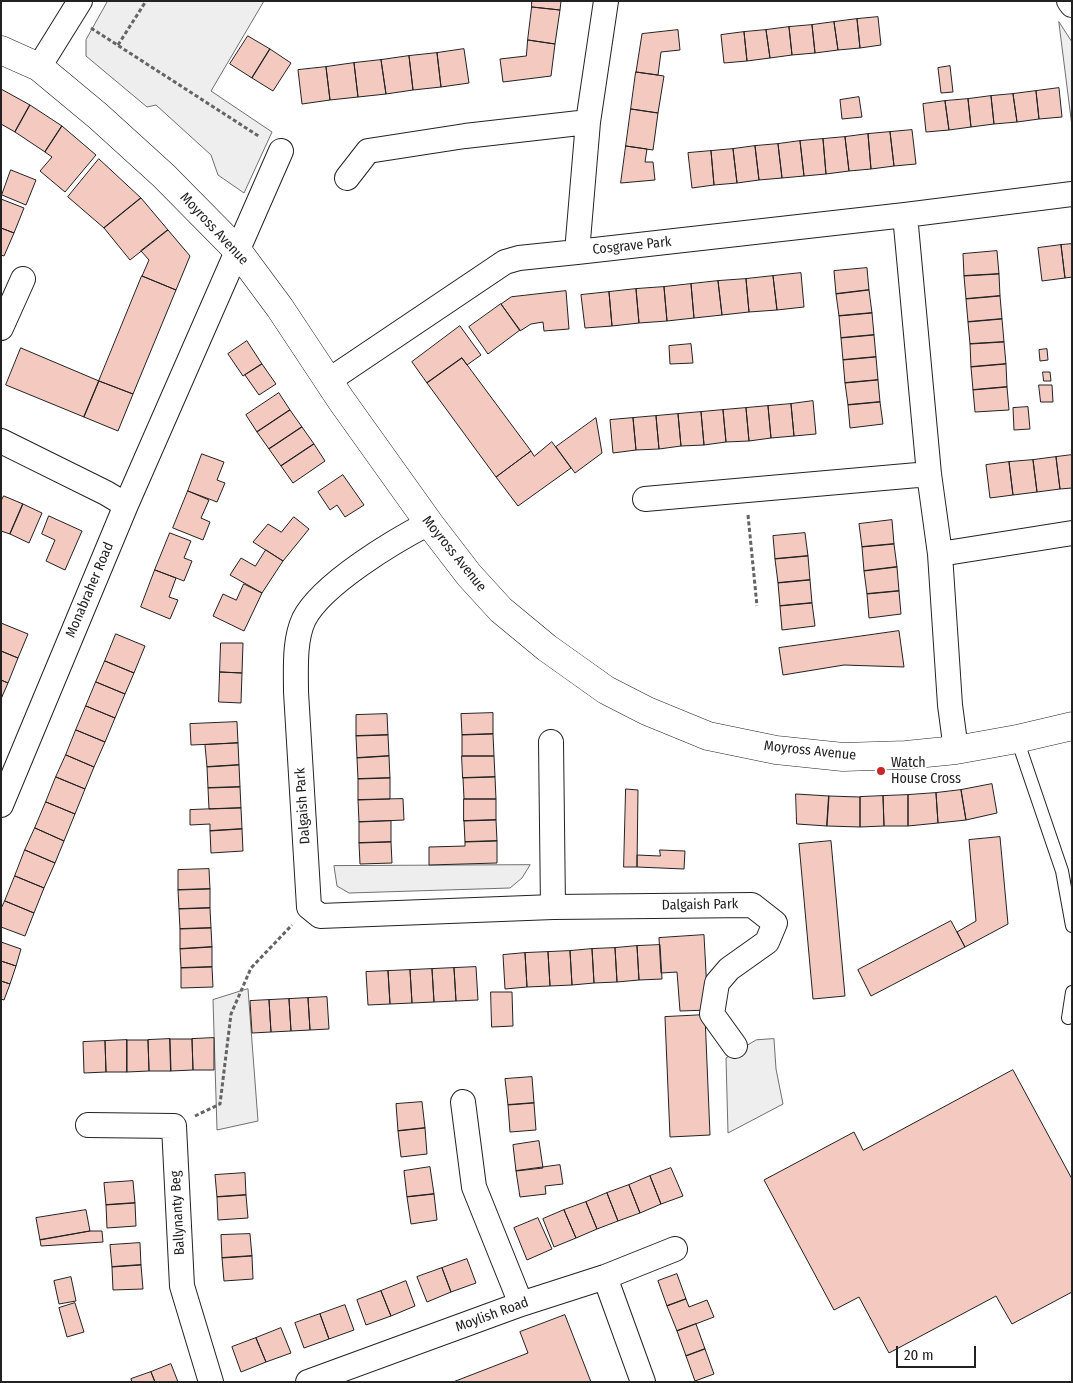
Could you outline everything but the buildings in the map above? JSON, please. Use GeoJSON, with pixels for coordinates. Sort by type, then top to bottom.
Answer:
{"type":"FeatureCollection","features":[{"type":"Feature","properties":{"kind":"street","name":"Cosgrave Park"},"geometry":{"type":"LineString","coordinates":[[606,1],[588,122],[576,252],[1072,194]]}},
{"type":"Feature","properties":{"kind":"street"},"geometry":{"type":"LineString","coordinates":[[1069,1],[1072,5]]}},
{"type":"Feature","properties":{"kind":"street"},"geometry":{"type":"LineString","coordinates":[[39,68],[76,8]]}},
{"type":"Feature","properties":{"kind":"street","name":"Moyross Avenue"},"geometry":{"type":"LineString","coordinates":[[1,50],[39,68],[98,116],[164,176],[237,250],[280,308],[328,381],[429,523],[469,575],[501,610],[547,648],[606,690],[648,712],[708,736],[776,750],[843,757],[906,755],[956,750],[1017,739],[1072,726]]}},
{"type":"Feature","properties":{"kind":"street"},"geometry":{"type":"LineString","coordinates":[[347,178],[368,151],[465,136],[588,122]]}},
{"type":"Feature","properties":{"kind":"street"},"geometry":{"type":"LineString","coordinates":[[237,250],[282,151]]}},
{"type":"Feature","properties":{"kind":"street"},"geometry":{"type":"LineString","coordinates":[[905,215],[929,474],[940,554],[950,705],[956,750]]}},
{"type":"Feature","properties":{"kind":"street","name":"Monabraher Road"},"geometry":{"type":"LineString","coordinates":[[1,805],[126,505],[237,250]]}},
{"type":"Feature","properties":{"kind":"street"},"geometry":{"type":"LineString","coordinates":[[328,381],[506,262],[519,258],[576,252]]}},
{"type":"Feature","properties":{"kind":"street"},"geometry":{"type":"LineString","coordinates":[[1,328],[23,279]]}},
{"type":"Feature","properties":{"kind":"street"},"geometry":{"type":"LineString","coordinates":[[1,441],[106,492],[126,505]]}},
{"type":"Feature","properties":{"kind":"street"},"geometry":{"type":"LineString","coordinates":[[645,499],[929,474]]}},
{"type":"Feature","properties":{"kind":"street","name":"Dalgaish Park"},"geometry":{"type":"LineString","coordinates":[[429,523],[406,535],[333,586],[316,602],[304,620],[299,637],[296,663],[296,692],[309,907],[320,916],[553,907],[752,905],[775,923],[767,942],[729,969],[717,983],[712,1014],[735,1046]]}},
{"type":"Feature","properties":{"kind":"street"},"geometry":{"type":"LineString","coordinates":[[940,554],[1072,533]]}},
{"type":"Feature","properties":{"kind":"street"},"geometry":{"type":"LineString","coordinates":[[551,742],[553,907]]}},
{"type":"Feature","properties":{"kind":"street"},"geometry":{"type":"LineString","coordinates":[[463,1102],[474,1187],[521,1304]]}},
{"type":"Feature","properties":{"kind":"street"},"geometry":{"type":"LineString","coordinates":[[88,1125],[174,1126]]}},
{"type":"Feature","properties":{"kind":"street","name":"Ballynanty Beg"},"geometry":{"type":"LineString","coordinates":[[174,1126],[182,1286],[211,1382]]}},
{"type":"Feature","properties":{"kind":"street","name":"Moylish Road"},"geometry":{"type":"LineString","coordinates":[[308,1382],[521,1304],[605,1277],[676,1248]]}},
{"type":"Feature","properties":{"kind":"street"},"geometry":{"type":"LineString","coordinates":[[605,1277],[643,1382]]}},
{"type":"Feature","properties":{"kind":"lane"},"geometry":{"type":"LineString","coordinates":[[1017,739],[1062,871],[1072,926]]}},
{"type":"Feature","properties":{"kind":"lane"},"geometry":{"type":"LineString","coordinates":[[1068,1018],[1072,992]]}},
{"type":"Feature","properties":{"kind":"path"},"geometry":{"type":"LineString","coordinates":[[118,45],[146,1]]}},
{"type":"Feature","properties":{"kind":"path"},"geometry":{"type":"LineString","coordinates":[[76,8],[118,45],[282,151]]}},
{"type":"Feature","properties":{"kind":"path"},"geometry":{"type":"LineString","coordinates":[[745,489],[757,606]]}},
{"type":"Feature","properties":{"kind":"path"},"geometry":{"type":"LineString","coordinates":[[174,1126],[220,1104],[231,1014],[251,968],[309,907]]}},
{"type":"Feature","properties":{"kind":"shaded area"},"geometry":{"type":"Polygon","coordinates":[[[108,1],[264,1],[211,91],[272,132],[244,193],[218,175],[211,155],[156,105],[147,107],[86,56],[86,40],[108,1]]]}},
{"type":"Feature","properties":{"kind":"shaded area"},"geometry":{"type":"Polygon","coordinates":[[[1059,22],[1072,42],[1072,126],[1059,22]]]}},
{"type":"Feature","properties":{"kind":"shaded area"},"geometry":{"type":"Polygon","coordinates":[[[530,865],[522,878],[510,888],[349,893],[337,886],[334,866],[530,865]]]}},
{"type":"Feature","properties":{"kind":"shaded area"},"geometry":{"type":"Polygon","coordinates":[[[248,989],[258,1121],[217,1130],[213,1000],[248,989]]]}},
{"type":"Feature","properties":{"kind":"shaded area"},"geometry":{"type":"Polygon","coordinates":[[[774,1039],[776,1069],[783,1104],[728,1133],[726,1058],[756,1040],[774,1039]]]}},
{"type":"Feature","properties":{"kind":"place","name":"Watch House Cross"},"geometry":{"type":"Point","coordinates":[881,771]}}]}
